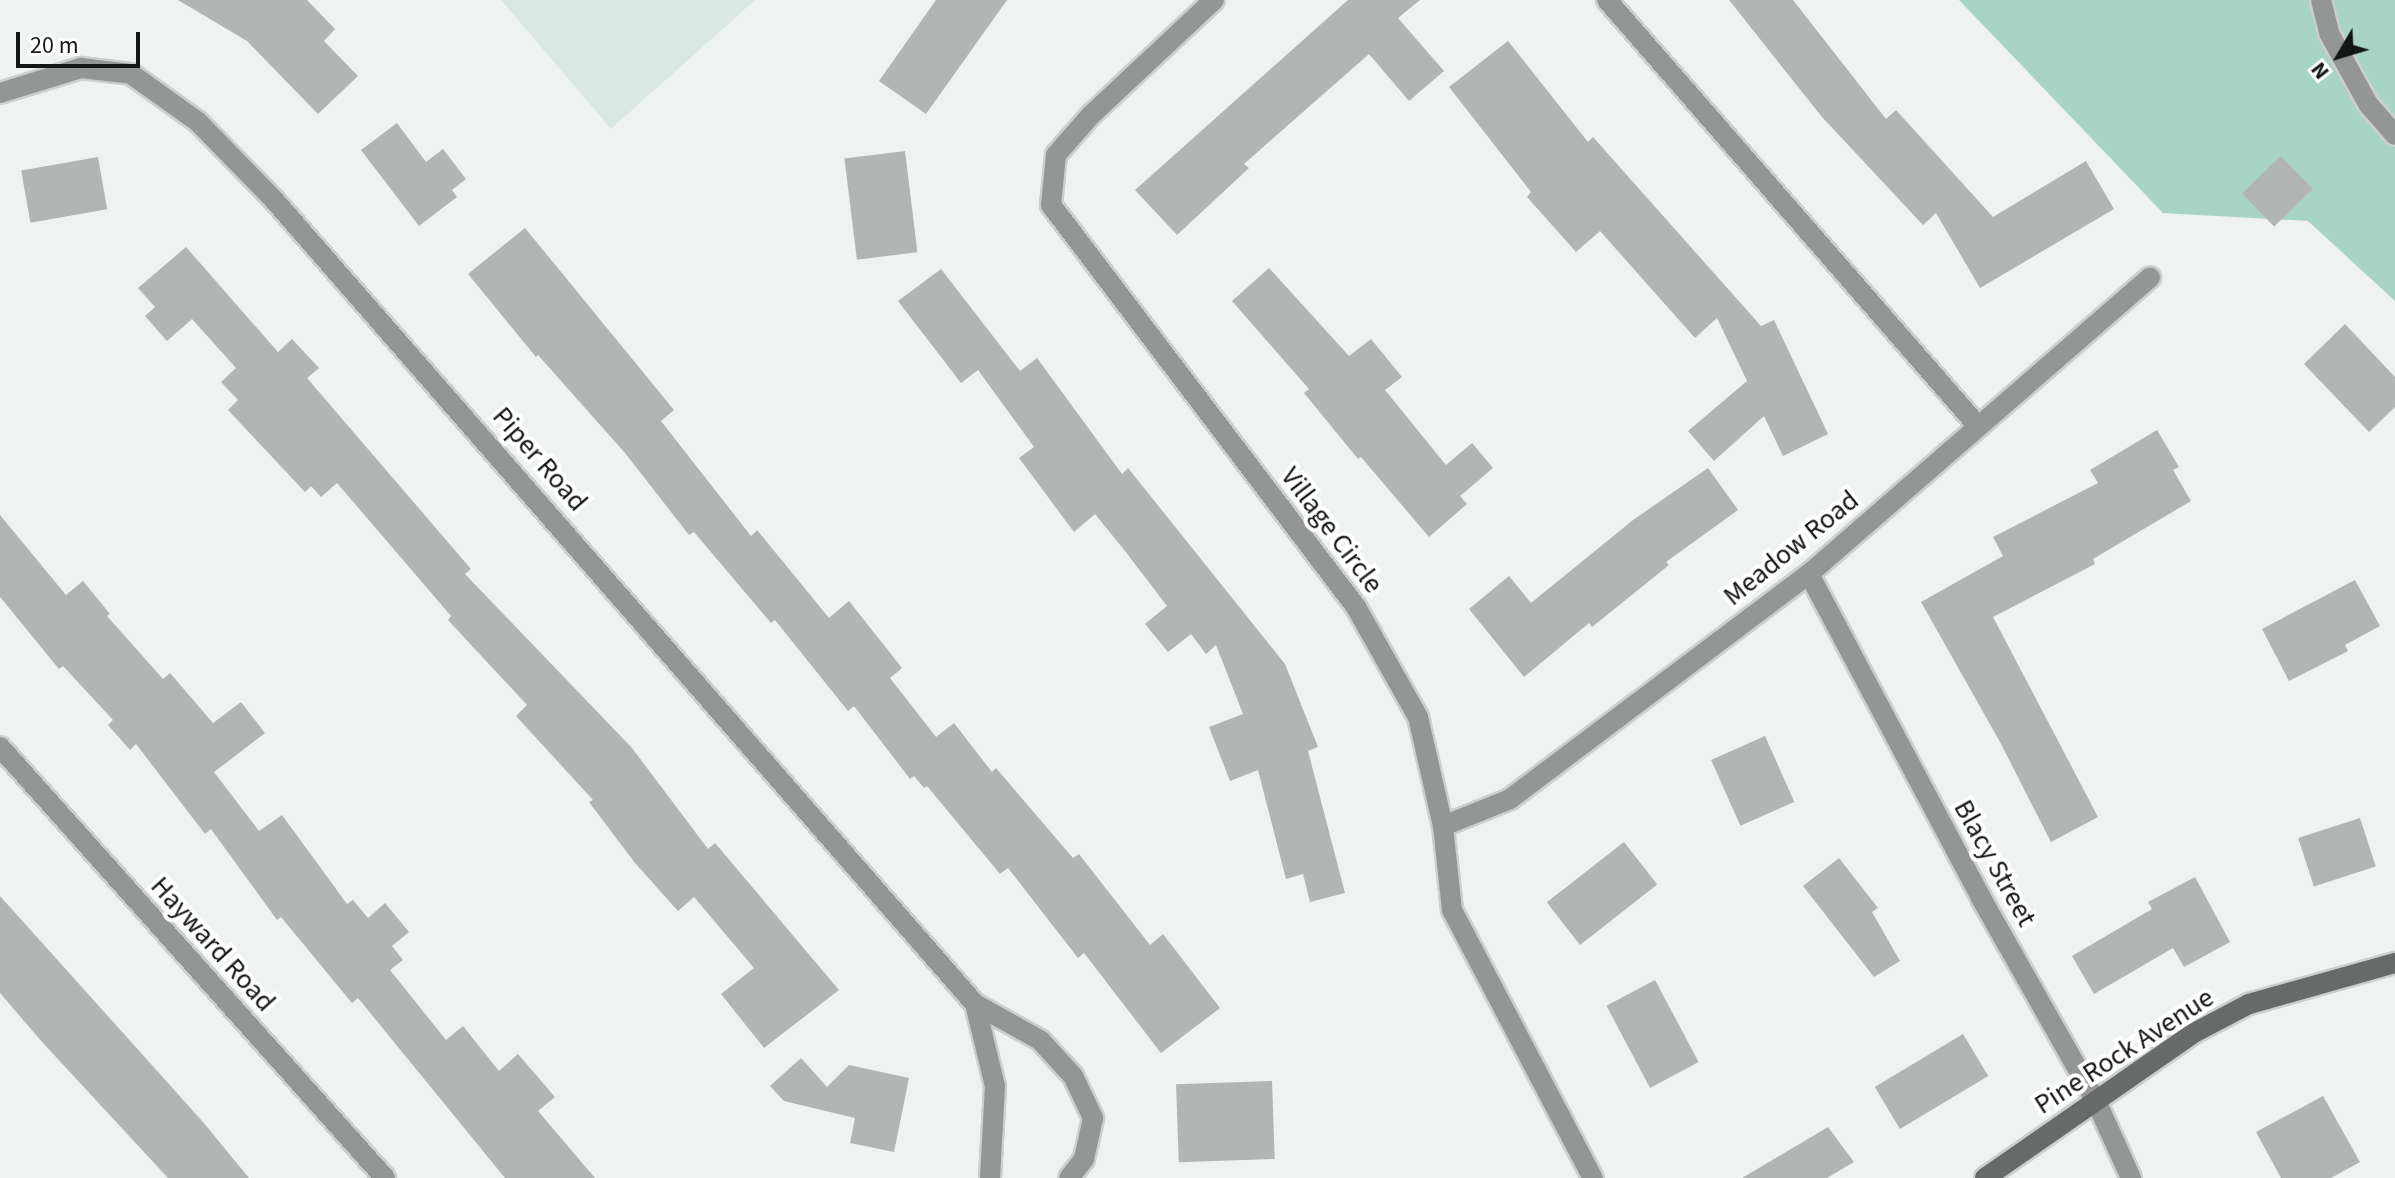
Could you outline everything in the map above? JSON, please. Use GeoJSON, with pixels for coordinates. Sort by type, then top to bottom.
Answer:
{"type":"FeatureCollection","features":[{"type":"Feature","properties":{"kind":"street","name":"Village Circle"},"geometry":{"type":"LineString","coordinates":[[1214,0],[1091,115],[1056,155],[1051,205],[1356,607],[1418,717],[1443,826],[1452,910],[1593,1178]]}},
{"type":"Feature","properties":{"kind":"street"},"geometry":{"type":"LineString","coordinates":[[1607,0],[1977,425]]}},
{"type":"Feature","properties":{"kind":"street"},"geometry":{"type":"LineString","coordinates":[[2321,0],[2329,33],[2348,69],[2368,104],[2395,135]]}},
{"type":"Feature","properties":{"kind":"street","name":"Piper Road"},"geometry":{"type":"LineString","coordinates":[[0,93],[81,68],[131,74],[198,122],[275,201],[542,504],[975,1004],[1040,1040],[1073,1076],[1093,1118],[1084,1159],[1069,1178]]}},
{"type":"Feature","properties":{"kind":"street","name":"Meadow Road"},"geometry":{"type":"LineString","coordinates":[[1443,826],[1510,799],[1809,574],[2150,278]]}},
{"type":"Feature","properties":{"kind":"street","name":"Blacy Street"},"geometry":{"type":"LineString","coordinates":[[1809,574],[1981,898],[2096,1101],[2131,1178]]}},
{"type":"Feature","properties":{"kind":"street","name":"Hayward Road"},"geometry":{"type":"LineString","coordinates":[[0,747],[385,1178]]}},
{"type":"Feature","properties":{"kind":"street","name":"Pine Rock Avenue"},"geometry":{"type":"LineString","coordinates":[[1985,1178],[2192,1034],[2249,1004],[2395,963]]}},
{"type":"Feature","properties":{"kind":"street","name":"Piper Road"},"geometry":{"type":"LineString","coordinates":[[975,1004],[995,1086],[990,1178]]}},
{"type":"Feature","properties":{"kind":"shaded area"},"geometry":{"type":"Polygon","coordinates":[[[501,0],[755,0],[611,129],[501,0]]]}},
{"type":"Feature","properties":{"kind":"green space"},"geometry":{"type":"Polygon","coordinates":[[[1959,0],[2395,0],[2395,301],[2308,221],[2163,213],[1959,0]]]}},
{"type":"Feature","properties":{"kind":"building"},"geometry":{"type":"Polygon","coordinates":[[[178,0],[307,0],[335,29],[324,41],[358,76],[318,114],[247,41],[178,0]]]}},
{"type":"Feature","properties":{"kind":"building"},"geometry":{"type":"Polygon","coordinates":[[[936,0],[1007,0],[926,114],[879,81],[936,0]]]}},
{"type":"Feature","properties":{"kind":"building"},"geometry":{"type":"Polygon","coordinates":[[[1348,0],[1420,0],[1398,18],[1444,71],[1409,101],[1369,54],[1244,164],[1249,168],[1177,235],[1135,190],[1348,0]]]}},
{"type":"Feature","properties":{"kind":"building"},"geometry":{"type":"Polygon","coordinates":[[[1729,0],[1793,0],[1886,119],[1896,110],[1993,217],[2086,161],[2114,209],[1980,288],[1936,213],[1923,225],[1822,117],[1729,0]]]}},
{"type":"Feature","properties":{"kind":"building"},"geometry":{"type":"Polygon","coordinates":[[[1508,41],[1588,142],[1593,137],[1761,326],[1774,320],[1828,434],[1783,456],[1764,416],[1714,461],[1688,431],[1747,381],[1717,318],[1695,338],[1600,231],[1576,252],[1527,197],[1531,192],[1449,87],[1508,41]]]}},
{"type":"Feature","properties":{"kind":"building"},"geometry":{"type":"Polygon","coordinates":[[[397,123],[426,162],[443,149],[466,179],[452,190],[457,197],[419,226],[361,150],[397,123]]]}},
{"type":"Feature","properties":{"kind":"building"},"geometry":{"type":"Polygon","coordinates":[[[905,151],[917,252],[857,260],[844,158],[905,151]]]}},
{"type":"Feature","properties":{"kind":"building"},"geometry":{"type":"Polygon","coordinates":[[[2281,156],[2313,189],[2274,227],[2242,194],[2281,156]]]}},
{"type":"Feature","properties":{"kind":"building"},"geometry":{"type":"Polygon","coordinates":[[[98,157],[107,209],[30,223],[21,171],[98,157]]]}},
{"type":"Feature","properties":{"kind":"building"},"geometry":{"type":"Polygon","coordinates":[[[525,228],[674,410],[661,421],[751,536],[757,530],[829,618],[849,601],[902,668],[890,678],[936,737],[954,723],[992,772],[996,768],[1073,858],[1079,854],[1150,945],[1163,934],[1220,1008],[1161,1053],[1084,953],[1078,958],[1008,868],[1000,874],[927,786],[924,788],[914,776],[910,779],[854,706],[848,711],[775,620],[771,623],[694,532],[689,535],[625,453],[538,355],[536,357],[468,274],[525,228]]]}},
{"type":"Feature","properties":{"kind":"building"},"geometry":{"type":"Polygon","coordinates":[[[186,247],[278,352],[292,339],[319,368],[307,378],[471,569],[465,574],[632,748],[708,849],[715,843],[839,990],[764,1048],[721,994],[754,968],[694,897],[678,911],[635,863],[589,802],[593,800],[516,716],[527,705],[448,620],[451,616],[337,483],[321,497],[311,486],[305,492],[228,410],[238,400],[221,382],[236,368],[192,319],[167,341],[145,316],[155,307],[138,288],[186,247]]]}},
{"type":"Feature","properties":{"kind":"building"},"geometry":{"type":"Polygon","coordinates":[[[1269,268],[1349,356],[1371,339],[1402,377],[1385,390],[1446,465],[1472,443],[1493,468],[1460,496],[1467,504],[1429,537],[1361,457],[1358,459],[1304,393],[1309,389],[1232,301],[1269,268]]]}},
{"type":"Feature","properties":{"kind":"building"},"geometry":{"type":"Polygon","coordinates":[[[941,269],[1020,371],[1037,358],[1122,474],[1128,468],[1285,664],[1318,747],[1308,751],[1345,893],[1310,902],[1303,874],[1286,879],[1258,770],[1230,781],[1209,727],[1243,714],[1216,645],[1206,654],[1191,634],[1168,652],[1145,624],[1167,606],[1125,551],[1095,514],[1074,532],[1019,458],[1034,447],[978,370],[961,383],[898,301],[941,269]]]}},
{"type":"Feature","properties":{"kind":"building"},"geometry":{"type":"Polygon","coordinates":[[[2345,324],[2395,377],[2395,407],[2369,432],[2304,364],[2345,324]]]}},
{"type":"Feature","properties":{"kind":"building"},"geometry":{"type":"Polygon","coordinates":[[[2157,430],[2179,467],[2173,470],[2191,501],[2093,559],[2095,564],[1993,617],[2098,817],[2051,842],[2000,742],[1921,602],[2003,556],[1993,537],[2098,483],[2090,470],[2157,430]]]}},
{"type":"Feature","properties":{"kind":"building"},"geometry":{"type":"Polygon","coordinates":[[[1708,468],[1738,510],[1666,562],[1669,565],[1592,627],[1589,623],[1524,677],[1469,609],[1509,576],[1531,603],[1633,520],[1708,468]]]}},
{"type":"Feature","properties":{"kind":"building"},"geometry":{"type":"Polygon","coordinates":[[[0,515],[66,595],[83,581],[110,614],[107,616],[163,679],[170,673],[213,723],[241,702],[265,733],[214,772],[259,831],[282,815],[347,904],[353,900],[368,918],[385,903],[409,932],[392,946],[403,960],[390,970],[446,1040],[463,1026],[499,1071],[518,1054],[555,1097],[538,1111],[595,1178],[505,1178],[358,998],[352,1003],[281,917],[277,920],[211,829],[205,834],[136,744],[130,750],[108,725],[113,720],[63,666],[59,669],[0,597],[0,515]]]}},
{"type":"Feature","properties":{"kind":"building"},"geometry":{"type":"Polygon","coordinates":[[[2355,580],[2380,626],[2345,645],[2348,651],[2289,681],[2262,629],[2355,580]]]}},
{"type":"Feature","properties":{"kind":"building"},"geometry":{"type":"Polygon","coordinates":[[[1765,736],[1794,802],[1740,826],[1711,760],[1765,736]]]}},
{"type":"Feature","properties":{"kind":"building"},"geometry":{"type":"Polygon","coordinates":[[[2360,818],[2376,867],[2314,887],[2298,838],[2360,818]]]}},
{"type":"Feature","properties":{"kind":"building"},"geometry":{"type":"Polygon","coordinates":[[[1624,842],[1657,885],[1580,945],[1547,902],[1624,842]]]}},
{"type":"Feature","properties":{"kind":"building"},"geometry":{"type":"Polygon","coordinates":[[[1839,858],[1878,908],[1872,912],[1900,961],[1874,977],[1803,886],[1839,858]]]}},
{"type":"Feature","properties":{"kind":"building"},"geometry":{"type":"Polygon","coordinates":[[[2195,877],[2230,942],[2184,967],[2173,948],[2094,994],[2072,956],[2152,909],[2148,902],[2195,877]]]}},
{"type":"Feature","properties":{"kind":"building"},"geometry":{"type":"Polygon","coordinates":[[[0,896],[203,1122],[249,1178],[168,1178],[43,1043],[0,993],[0,896]]]}},
{"type":"Feature","properties":{"kind":"building"},"geometry":{"type":"Polygon","coordinates":[[[1655,980],[1699,1062],[1650,1088],[1606,1006],[1655,980]]]}},
{"type":"Feature","properties":{"kind":"building"},"geometry":{"type":"Polygon","coordinates":[[[1963,1034],[1988,1076],[1900,1129],[1875,1087],[1963,1034]]]}},
{"type":"Feature","properties":{"kind":"building"},"geometry":{"type":"Polygon","coordinates":[[[801,1058],[827,1087],[849,1065],[909,1078],[894,1152],[850,1143],[855,1118],[784,1101],[770,1086],[801,1058]]]}},
{"type":"Feature","properties":{"kind":"building"},"geometry":{"type":"Polygon","coordinates":[[[1272,1081],[1275,1159],[1179,1162],[1176,1084],[1272,1081]]]}},
{"type":"Feature","properties":{"kind":"building"},"geometry":{"type":"Polygon","coordinates":[[[2323,1096],[2360,1162],[2331,1178],[2281,1178],[2256,1132],[2323,1096]]]}},
{"type":"Feature","properties":{"kind":"building"},"geometry":{"type":"Polygon","coordinates":[[[1828,1127],[1854,1162],[1827,1178],[1742,1178],[1828,1127]]]}}]}
